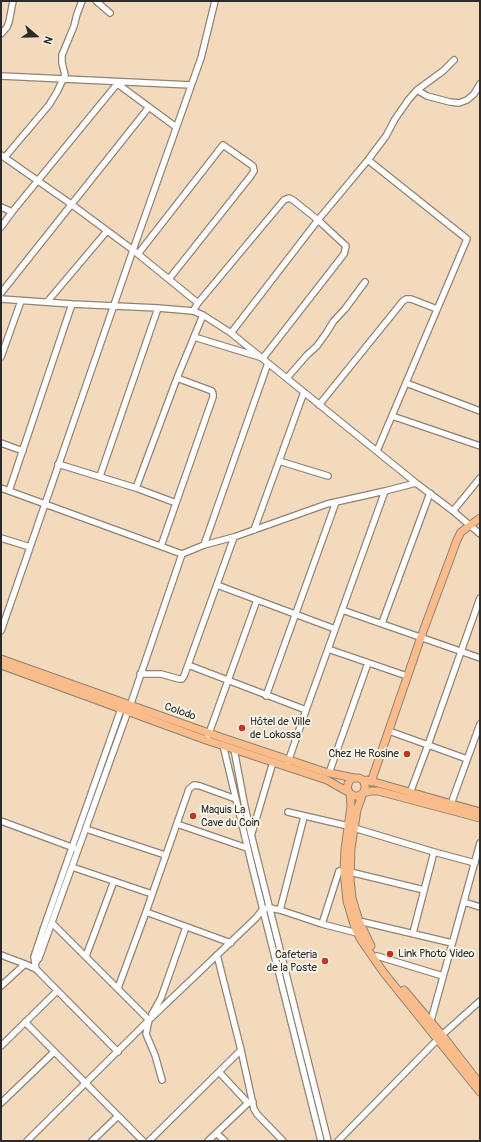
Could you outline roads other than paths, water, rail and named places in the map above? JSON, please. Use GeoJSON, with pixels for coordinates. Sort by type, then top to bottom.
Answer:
{"type":"FeatureCollection","features":[{"type":"Feature","properties":{"kind":"main road"},"geometry":{"type":"LineString","coordinates":[[371,782],[407,676],[459,535],[480,518]]}},
{"type":"Feature","properties":{"kind":"main road","name":"Colodo"},"geometry":{"type":"LineString","coordinates":[[1,659],[126,709]]}},
{"type":"Feature","properties":{"kind":"main road","name":"Colodo"},"geometry":{"type":"LineString","coordinates":[[1,665],[126,709],[288,763],[356,778]]}},
{"type":"Feature","properties":{"kind":"main road","name":"Colodo"},"geometry":{"type":"LineString","coordinates":[[207,736],[234,749],[274,762],[288,763],[327,780],[350,793]]}},
{"type":"Feature","properties":{"kind":"main road"},"geometry":{"type":"LineString","coordinates":[[351,827],[365,789],[363,780],[356,778]]}},
{"type":"Feature","properties":{"kind":"main road"},"geometry":{"type":"LineString","coordinates":[[480,812],[356,778],[350,780],[348,784],[351,806],[351,848],[347,872],[347,901],[357,933],[384,973],[480,1084]]}},
{"type":"Feature","properties":{"kind":"main road"},"geometry":{"type":"LineString","coordinates":[[350,793],[354,796],[358,796],[363,793],[378,791],[480,818]]}},
{"type":"Feature","properties":{"kind":"main road"},"geometry":{"type":"LineString","coordinates":[[347,872],[352,898],[359,921],[368,942],[430,1025]]}},
{"type":"Feature","properties":{"kind":"main road"},"geometry":{"type":"LineString","coordinates":[[440,1037],[480,1092]]}},
{"type":"Feature","properties":{"kind":"street"},"geometry":{"type":"LineString","coordinates":[[1,34],[9,22],[13,1]]}},
{"type":"Feature","properties":{"kind":"street"},"geometry":{"type":"LineString","coordinates":[[82,1],[62,55],[62,63],[65,72],[54,97],[3,156],[108,231],[198,303]]}},
{"type":"Feature","properties":{"kind":"street"},"geometry":{"type":"LineString","coordinates":[[96,1],[110,13]]}},
{"type":"Feature","properties":{"kind":"street"},"geometry":{"type":"LineString","coordinates":[[1,631],[176,127],[202,58],[215,1]]}},
{"type":"Feature","properties":{"kind":"street"},"geometry":{"type":"LineString","coordinates":[[231,333],[318,220],[368,160],[386,136],[402,109],[416,90],[443,71],[454,60]]}},
{"type":"Feature","properties":{"kind":"street"},"geometry":{"type":"LineString","coordinates":[[1,76],[116,83],[191,85]]}},
{"type":"Feature","properties":{"kind":"street"},"geometry":{"type":"LineString","coordinates":[[116,83],[176,127]]}},
{"type":"Feature","properties":{"kind":"street"},"geometry":{"type":"LineString","coordinates":[[1,227],[116,83]]}},
{"type":"Feature","properties":{"kind":"street"},"geometry":{"type":"LineString","coordinates":[[416,90],[427,96],[450,102],[459,102],[467,100],[474,94],[480,84]]}},
{"type":"Feature","properties":{"kind":"street"},"geometry":{"type":"LineString","coordinates":[[1,293],[149,107]]}},
{"type":"Feature","properties":{"kind":"street"},"geometry":{"type":"LineString","coordinates":[[138,254],[223,145],[253,166],[254,171],[250,177],[168,279]]}},
{"type":"Feature","properties":{"kind":"street"},"geometry":{"type":"LineString","coordinates":[[368,160],[467,239],[377,451]]}},
{"type":"Feature","properties":{"kind":"street"},"geometry":{"type":"LineString","coordinates":[[193,311],[198,303],[284,200],[288,198],[293,200],[318,220],[346,246],[344,254],[262,358]]}},
{"type":"Feature","properties":{"kind":"street"},"geometry":{"type":"LineString","coordinates":[[1,207],[12,212]]}},
{"type":"Feature","properties":{"kind":"street"},"geometry":{"type":"LineString","coordinates":[[47,302],[108,231]]}},
{"type":"Feature","properties":{"kind":"street"},"geometry":{"type":"LineString","coordinates":[[287,378],[317,346],[333,322],[345,310],[365,282]]}},
{"type":"Feature","properties":{"kind":"street"},"geometry":{"type":"LineString","coordinates":[[1,299],[158,308],[193,311],[203,315],[231,333],[480,534]]}},
{"type":"Feature","properties":{"kind":"street"},"geometry":{"type":"LineString","coordinates":[[319,404],[403,301],[410,299],[437,309]]}},
{"type":"Feature","properties":{"kind":"street"},"geometry":{"type":"LineString","coordinates":[[1,357],[21,301]]}},
{"type":"Feature","properties":{"kind":"street"},"geometry":{"type":"LineString","coordinates":[[9,491],[72,304]]}},
{"type":"Feature","properties":{"kind":"street"},"geometry":{"type":"LineString","coordinates":[[100,476],[158,308]]}},
{"type":"Feature","properties":{"kind":"street"},"geometry":{"type":"LineString","coordinates":[[136,488],[177,378],[203,315]]}},
{"type":"Feature","properties":{"kind":"street"},"geometry":{"type":"LineString","coordinates":[[194,337],[262,358]]}},
{"type":"Feature","properties":{"kind":"street"},"geometry":{"type":"LineString","coordinates":[[204,545],[268,363]]}},
{"type":"Feature","properties":{"kind":"street"},"geometry":{"type":"LineString","coordinates":[[161,546],[213,398],[212,392],[177,378]]}},
{"type":"Feature","properties":{"kind":"street"},"geometry":{"type":"LineString","coordinates":[[406,384],[480,411]]}},
{"type":"Feature","properties":{"kind":"street"},"geometry":{"type":"LineString","coordinates":[[254,530],[304,392]]}},
{"type":"Feature","properties":{"kind":"street"},"geometry":{"type":"LineString","coordinates":[[392,416],[480,446]]}},
{"type":"Feature","properties":{"kind":"street"},"geometry":{"type":"LineString","coordinates":[[1,442],[23,451]]}},
{"type":"Feature","properties":{"kind":"street"},"geometry":{"type":"LineString","coordinates":[[279,461],[328,476]]}},
{"type":"Feature","properties":{"kind":"street"},"geometry":{"type":"LineString","coordinates":[[58,464],[100,476],[176,503]]}},
{"type":"Feature","properties":{"kind":"street"},"geometry":{"type":"LineString","coordinates":[[453,511],[480,478]]}},
{"type":"Feature","properties":{"kind":"street"},"geometry":{"type":"LineString","coordinates":[[1,488],[182,554],[204,545],[234,537],[327,504],[416,483]]}},
{"type":"Feature","properties":{"kind":"street"},"geometry":{"type":"LineString","coordinates":[[288,763],[385,491]]}},
{"type":"Feature","properties":{"kind":"street"},"geometry":{"type":"LineString","coordinates":[[382,623],[430,493]]}},
{"type":"Feature","properties":{"kind":"street"},"geometry":{"type":"LineString","coordinates":[[266,696],[336,502]]}},
{"type":"Feature","properties":{"kind":"street"},"geometry":{"type":"LineString","coordinates":[[140,674],[156,674],[182,679],[234,537]]}},
{"type":"Feature","properties":{"kind":"street"},"geometry":{"type":"LineString","coordinates":[[1,538],[30,547]]}},
{"type":"Feature","properties":{"kind":"street"},"geometry":{"type":"LineString","coordinates":[[36,970],[34,957],[72,848],[140,674],[182,554]]}},
{"type":"Feature","properties":{"kind":"street"},"geometry":{"type":"LineString","coordinates":[[217,586],[335,629]]}},
{"type":"Feature","properties":{"kind":"street"},"geometry":{"type":"LineString","coordinates":[[410,793],[480,598]]}},
{"type":"Feature","properties":{"kind":"street"},"geometry":{"type":"LineString","coordinates":[[207,736],[257,600]]}},
{"type":"Feature","properties":{"kind":"street"},"geometry":{"type":"LineString","coordinates":[[342,610],[480,658]]}},
{"type":"Feature","properties":{"kind":"street"},"geometry":{"type":"LineString","coordinates":[[328,649],[407,676]]}},
{"type":"Feature","properties":{"kind":"street"},"geometry":{"type":"LineString","coordinates":[[329,773],[368,663]]}},
{"type":"Feature","properties":{"kind":"street"},"geometry":{"type":"LineString","coordinates":[[188,665],[306,710]]}},
{"type":"Feature","properties":{"kind":"street"},"geometry":{"type":"LineString","coordinates":[[35,963],[39,958],[86,829],[126,709]]}},
{"type":"Feature","properties":{"kind":"street"},"geometry":{"type":"LineString","coordinates":[[452,804],[480,724]]}},
{"type":"Feature","properties":{"kind":"street"},"geometry":{"type":"LineString","coordinates":[[389,732],[468,759]]}},
{"type":"Feature","properties":{"kind":"street"},"geometry":{"type":"LineString","coordinates":[[223,745],[321,1141]]}},
{"type":"Feature","properties":{"kind":"street"},"geometry":{"type":"LineString","coordinates":[[234,749],[251,834],[328,1141]]}},
{"type":"Feature","properties":{"kind":"street"},"geometry":{"type":"LineString","coordinates":[[251,834],[274,762]]}},
{"type":"Feature","properties":{"kind":"street"},"geometry":{"type":"LineString","coordinates":[[118,988],[189,789],[194,785],[200,786],[236,799]]}},
{"type":"Feature","properties":{"kind":"street"},"geometry":{"type":"LineString","coordinates":[[288,812],[351,827],[475,863]]}},
{"type":"Feature","properties":{"kind":"street"},"geometry":{"type":"LineString","coordinates":[[256,918],[265,919],[272,917],[279,910],[304,817]]}},
{"type":"Feature","properties":{"kind":"street"},"geometry":{"type":"LineString","coordinates":[[1,821],[78,850]]}},
{"type":"Feature","properties":{"kind":"street"},"geometry":{"type":"LineString","coordinates":[[177,824],[248,848]]}},
{"type":"Feature","properties":{"kind":"street"},"geometry":{"type":"LineString","coordinates":[[86,829],[166,855]]}},
{"type":"Feature","properties":{"kind":"street"},"geometry":{"type":"LineString","coordinates":[[430,1025],[480,843]]}},
{"type":"Feature","properties":{"kind":"street"},"geometry":{"type":"LineString","coordinates":[[413,933],[434,852]]}},
{"type":"Feature","properties":{"kind":"street"},"geometry":{"type":"LineString","coordinates":[[72,867],[152,894]]}},
{"type":"Feature","properties":{"kind":"street"},"geometry":{"type":"LineString","coordinates":[[322,924],[340,871],[424,890]]}},
{"type":"Feature","properties":{"kind":"street"},"geometry":{"type":"LineString","coordinates":[[86,956],[114,881]]}},
{"type":"Feature","properties":{"kind":"street"},"geometry":{"type":"LineString","coordinates":[[464,902],[480,907]]}},
{"type":"Feature","properties":{"kind":"street"},"geometry":{"type":"LineString","coordinates":[[27,1141],[149,1020],[231,943],[263,909],[270,908],[279,910],[322,924],[357,933]]}},
{"type":"Feature","properties":{"kind":"street"},"geometry":{"type":"LineString","coordinates":[[146,912],[231,943]]}},
{"type":"Feature","properties":{"kind":"street"},"geometry":{"type":"LineString","coordinates":[[359,921],[452,943]]}},
{"type":"Feature","properties":{"kind":"street"},"geometry":{"type":"LineString","coordinates":[[52,923],[149,1020]]}},
{"type":"Feature","properties":{"kind":"street"},"geometry":{"type":"LineString","coordinates":[[162,1080],[155,1055],[146,1034],[149,1020],[161,998],[186,927]]}},
{"type":"Feature","properties":{"kind":"street"},"geometry":{"type":"LineString","coordinates":[[1,955],[36,970],[118,1052]]}},
{"type":"Feature","properties":{"kind":"street"},"geometry":{"type":"LineString","coordinates":[[217,955],[241,1050],[250,1102]]}},
{"type":"Feature","properties":{"kind":"street"},"geometry":{"type":"LineString","coordinates":[[377,956],[443,976]]}},
{"type":"Feature","properties":{"kind":"street"},"geometry":{"type":"LineString","coordinates":[[1,986],[25,964]]}},
{"type":"Feature","properties":{"kind":"street"},"geometry":{"type":"LineString","coordinates":[[1,1046],[57,991]]}},
{"type":"Feature","properties":{"kind":"street"},"geometry":{"type":"LineString","coordinates":[[338,1141],[440,1037],[480,1001]]}},
{"type":"Feature","properties":{"kind":"street"},"geometry":{"type":"LineString","coordinates":[[25,1022],[143,1141]]}},
{"type":"Feature","properties":{"kind":"street"},"geometry":{"type":"LineString","coordinates":[[148,1141],[241,1050]]}},
{"type":"Feature","properties":{"kind":"street"},"geometry":{"type":"LineString","coordinates":[[1,1103],[54,1052]]}},
{"type":"Feature","properties":{"kind":"street"},"geometry":{"type":"LineString","coordinates":[[219,1072],[250,1102],[258,1114],[283,1141]]}},
{"type":"Feature","properties":{"kind":"street"},"geometry":{"type":"LineString","coordinates":[[208,1141],[250,1102]]}},
{"type":"Feature","properties":{"kind":"street"},"geometry":{"type":"LineString","coordinates":[[92,1141],[118,1116]]}},
{"type":"Feature","properties":{"kind":"street"},"geometry":{"type":"LineString","coordinates":[[216,1133],[225,1141]]}},
{"type":"Feature","properties":{"kind":"place","name":"Hôtel de Ville de Lokossa"},"geometry":{"type":"Point","coordinates":[242,728]}},
{"type":"Feature","properties":{"kind":"place","name":"Chez He Rosine"},"geometry":{"type":"Point","coordinates":[407,754]}},
{"type":"Feature","properties":{"kind":"place","name":"Maquis La Cave du Coin"},"geometry":{"type":"Point","coordinates":[193,816]}},
{"type":"Feature","properties":{"kind":"place","name":"Link Photo Video"},"geometry":{"type":"Point","coordinates":[390,954]}},
{"type":"Feature","properties":{"kind":"place","name":"Cafeteria de la Poste"},"geometry":{"type":"Point","coordinates":[325,961]}}]}
